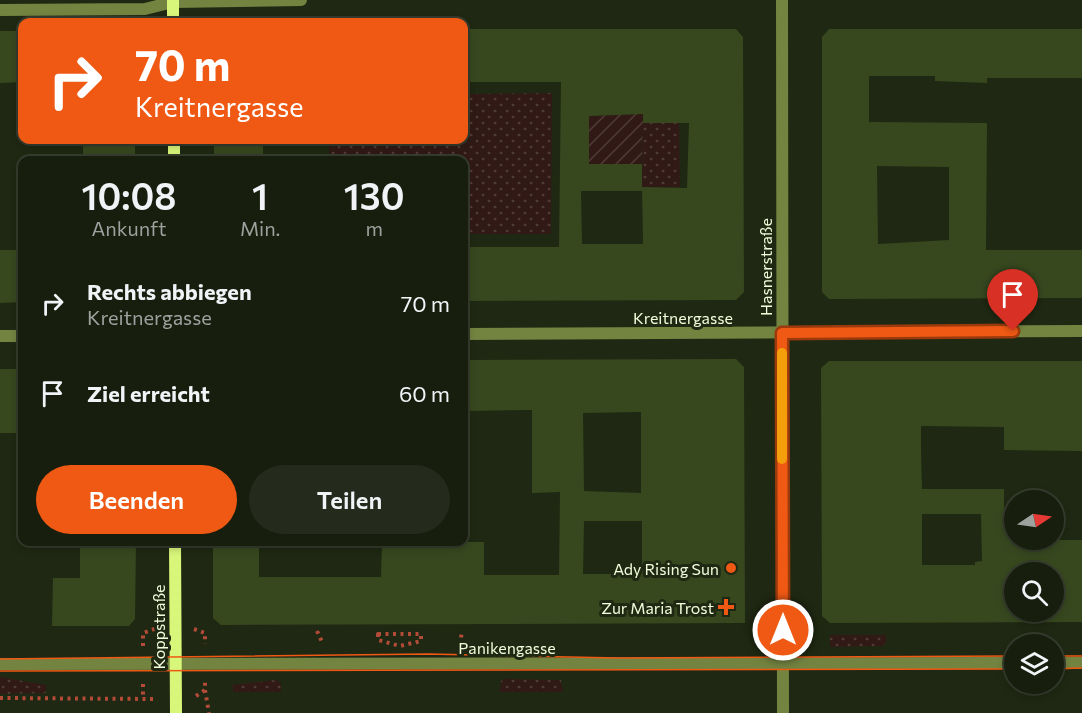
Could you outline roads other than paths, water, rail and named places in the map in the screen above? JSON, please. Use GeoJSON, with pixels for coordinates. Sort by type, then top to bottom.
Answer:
{"type":"FeatureCollection","features":[{"type":"Feature","properties":{"kind":"main road"},"geometry":{"type":"LineString","coordinates":[[173,1],[173,18]]}},
{"type":"Feature","properties":{"kind":"main road","name":"Koppstraße"},"geometry":{"type":"LineString","coordinates":[[175,546],[176,713]]}},
{"type":"Feature","properties":{"kind":"street"},"geometry":{"type":"LineString","coordinates":[[0,10],[145,9],[173,1],[301,0]]}},
{"type":"Feature","properties":{"kind":"street","name":"Hasnerstraße"},"geometry":{"type":"LineString","coordinates":[[782,0],[783,713]]}},
{"type":"Feature","properties":{"kind":"street","name":"Kreitnergasse"},"geometry":{"type":"LineString","coordinates":[[468,334],[1082,331]]}},
{"type":"Feature","properties":{"kind":"street"},"geometry":{"type":"LineString","coordinates":[[0,336],[18,336]]}},
{"type":"Feature","properties":{"kind":"street","name":"Panikengasse"},"geometry":{"type":"LineString","coordinates":[[0,664],[1004,663]]}},
{"type":"Feature","properties":{"kind":"street"},"geometry":{"type":"LineString","coordinates":[[1064,663],[1082,663]]}},
{"type":"Feature","properties":{"kind":"tram line"},"geometry":{"type":"LineString","coordinates":[[0,659],[428,654],[618,658],[1004,656]]}},
{"type":"Feature","properties":{"kind":"tram line"},"geometry":{"type":"LineString","coordinates":[[1064,656],[1082,656]]}},
{"type":"Feature","properties":{"kind":"tram line"},"geometry":{"type":"LineString","coordinates":[[1064,669],[1082,668]]}},
{"type":"Feature","properties":{"kind":"tram line"},"geometry":{"type":"LineString","coordinates":[[0,671],[1004,669]]}},
{"type":"Feature","properties":{"kind":"place","name":"Ady Rising Sun"},"geometry":{"type":"Point","coordinates":[731,568]}},
{"type":"Feature","properties":{"kind":"place","name":"Zur Maria Trost"},"geometry":{"type":"Point","coordinates":[726,607]}}]}
